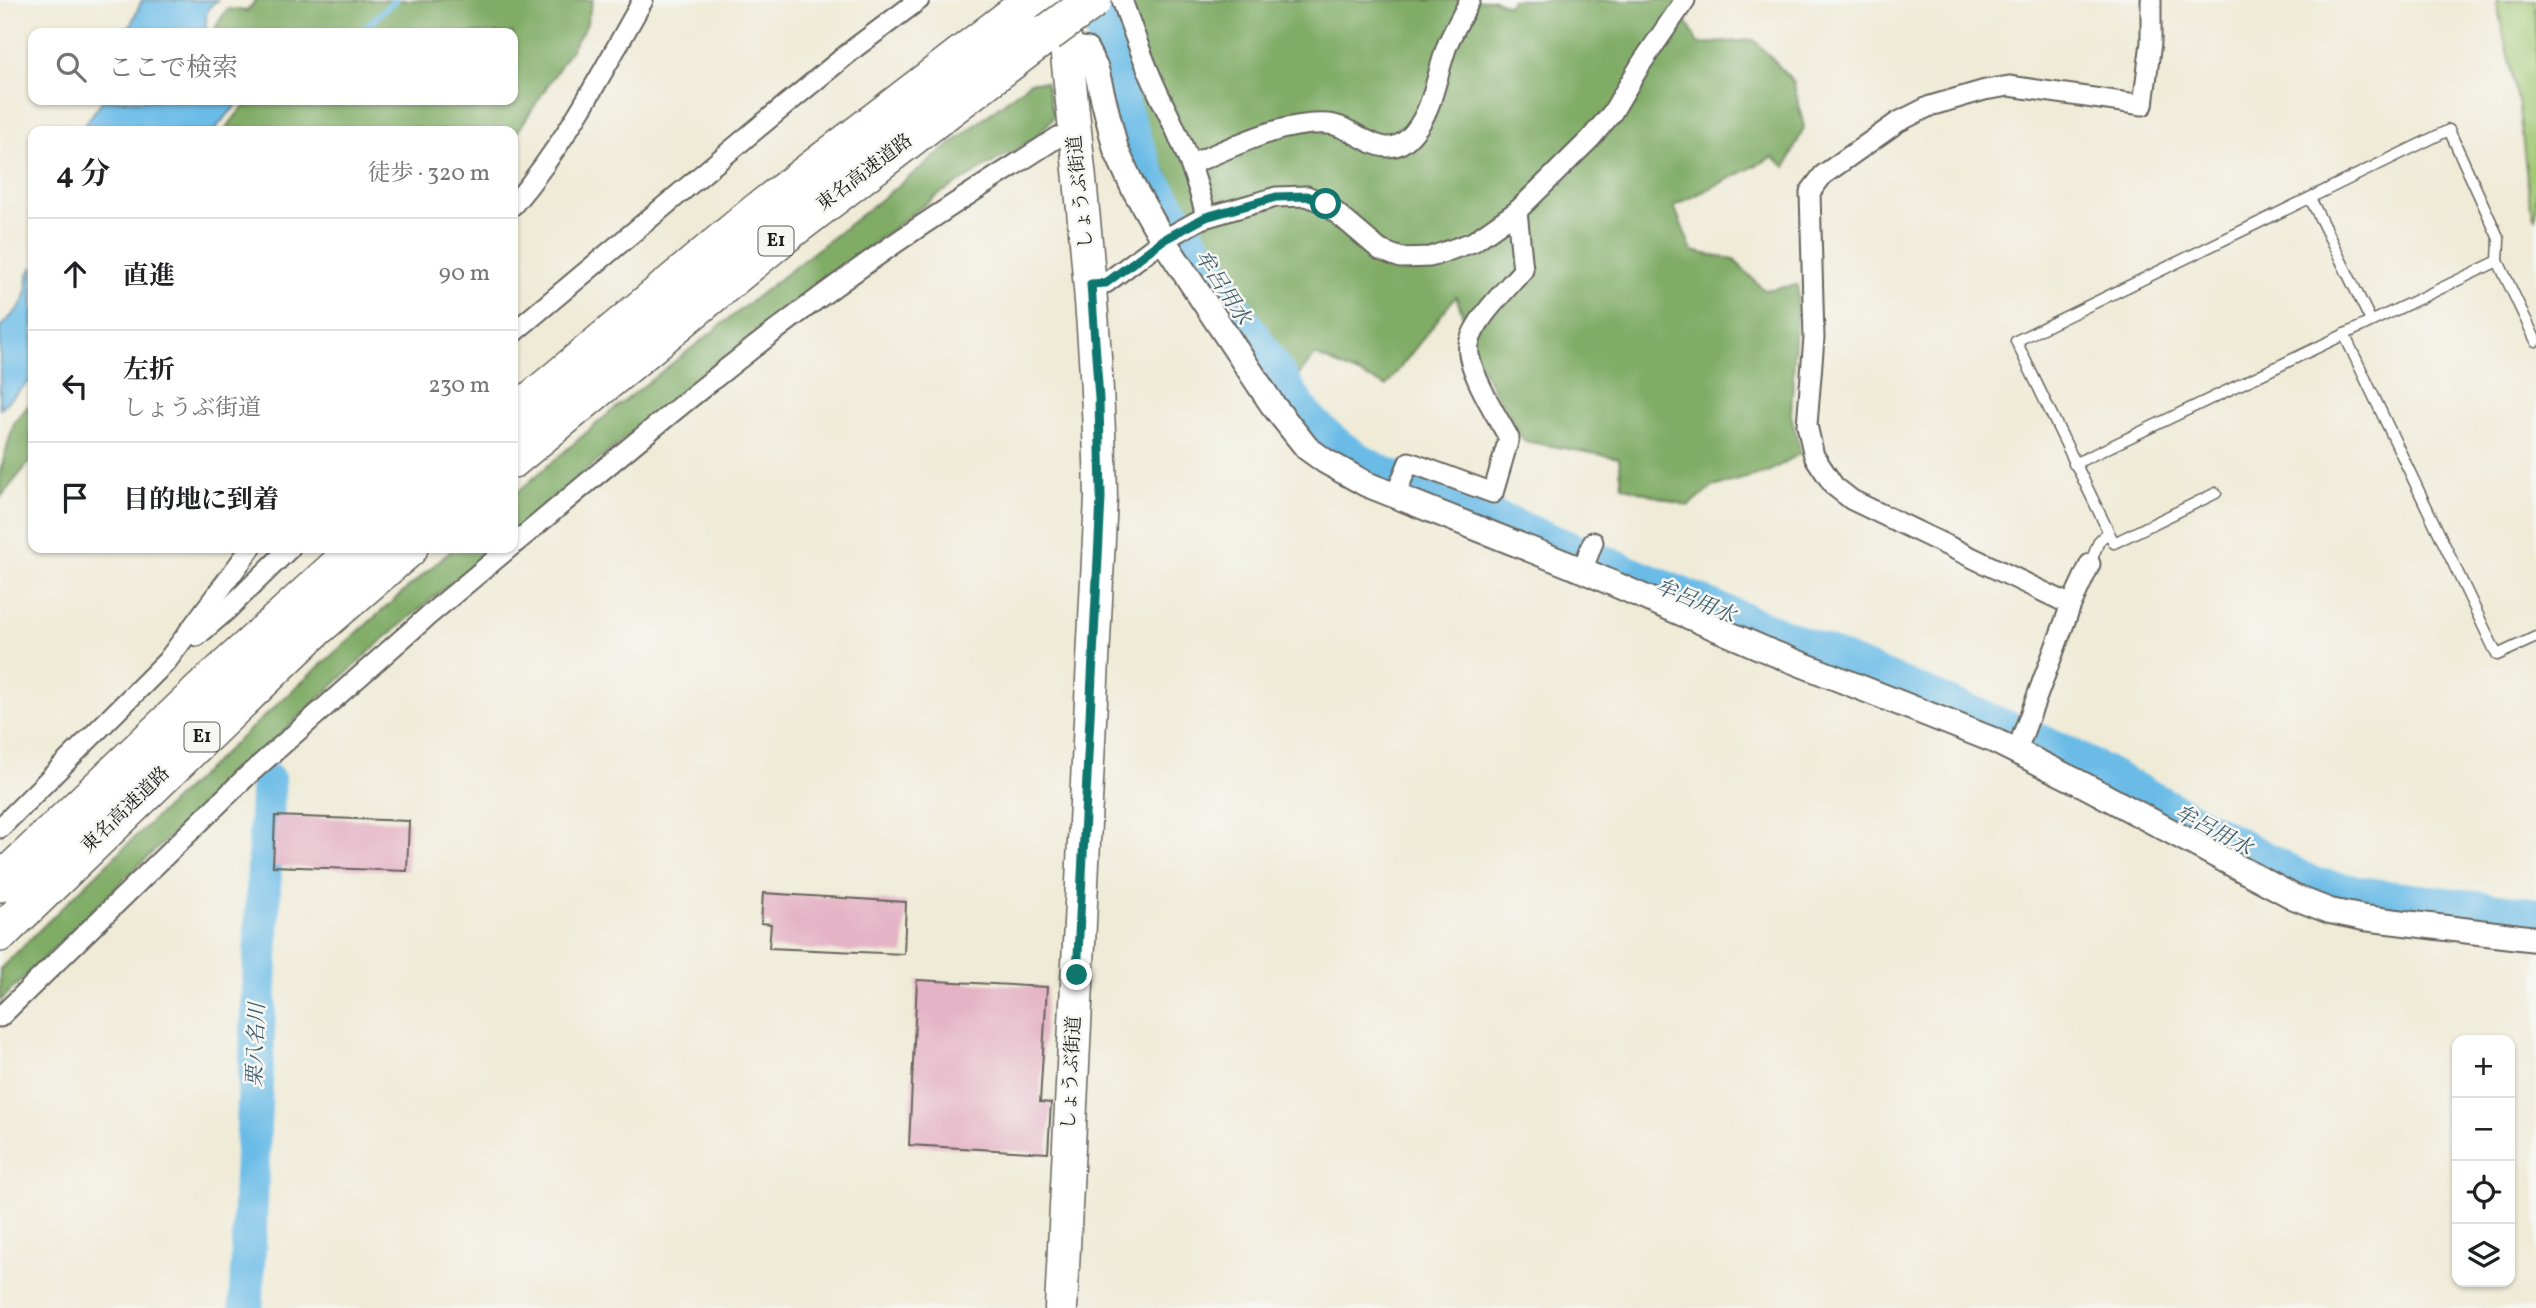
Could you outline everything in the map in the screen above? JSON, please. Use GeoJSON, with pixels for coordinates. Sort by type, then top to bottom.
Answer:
{"type":"FeatureCollection","features":[{"type":"Feature","properties":{"kind":"highway","name":"東名高速道路"},"geometry":{"type":"LineString","coordinates":[[518,412],[757,212],[1033,0]]}},
{"type":"Feature","properties":{"kind":"highway","name":"東名高速道路"},"geometry":{"type":"LineString","coordinates":[[518,455],[789,231],[1093,0]]}},
{"type":"Feature","properties":{"kind":"highway","name":"東名高速道路"},"geometry":{"type":"LineString","coordinates":[[0,883],[201,691],[353,553]]}},
{"type":"Feature","properties":{"kind":"highway","name":"東名高速道路"},"geometry":{"type":"LineString","coordinates":[[0,933],[315,629],[403,553]]}},
{"type":"Feature","properties":{"kind":"main road","name":"しょうぶ街道"},"geometry":{"type":"LineString","coordinates":[[1058,27],[1076,132],[1091,284],[1099,399],[1101,498],[1061,1308]]}},
{"type":"Feature","properties":{"kind":"street"},"geometry":{"type":"LineString","coordinates":[[518,199],[542,171],[588,99],[643,0]]}},
{"type":"Feature","properties":{"kind":"street"},"geometry":{"type":"LineString","coordinates":[[518,329],[856,47],[919,0]]}},
{"type":"Feature","properties":{"kind":"street"},"geometry":{"type":"LineString","coordinates":[[1122,0],[1152,79],[1191,164],[1204,218]]}},
{"type":"Feature","properties":{"kind":"street"},"geometry":{"type":"LineString","coordinates":[[1191,164],[1260,136],[1298,125],[1331,124],[1375,146],[1397,145],[1414,133],[1427,107],[1448,43],[1470,0]]}},
{"type":"Feature","properties":{"kind":"street"},"geometry":{"type":"LineString","coordinates":[[1091,284],[1106,283],[1167,237],[1204,218],[1276,197],[1307,196],[1326,204],[1380,250],[1401,258],[1430,257],[1473,243],[1517,211],[1590,139],[1612,113],[1641,64],[1685,0]]}},
{"type":"Feature","properties":{"kind":"street"},"geometry":{"type":"LineString","coordinates":[[2071,605],[1853,500],[1834,486],[1814,456],[1807,425],[1814,338],[1810,192],[1822,175],[1898,122],[1930,106],[1985,90],[2009,86],[2143,105],[2151,42],[2151,0]]}},
{"type":"Feature","properties":{"kind":"street"},"geometry":{"type":"LineString","coordinates":[[1058,27],[1086,50],[1096,69],[1116,150],[1133,187],[1272,404],[1307,448],[1366,484],[1397,493],[1773,653],[1993,740],[2084,785],[2294,898],[2330,911],[2364,918],[2536,939]]}},
{"type":"Feature","properties":{"kind":"street"},"geometry":{"type":"LineString","coordinates":[[518,540],[770,337],[874,259],[1058,137],[1076,132]]}},
{"type":"Feature","properties":{"kind":"street"},"geometry":{"type":"LineString","coordinates":[[1397,493],[1409,463],[1493,493],[1508,438],[1475,376],[1468,346],[1480,322],[1523,270],[1517,211]]}},
{"type":"Feature","properties":{"kind":"street"},"geometry":{"type":"LineString","coordinates":[[1585,563],[1593,542]]}},
{"type":"Feature","properties":{"kind":"street"},"geometry":{"type":"LineString","coordinates":[[167,661],[247,553]]}},
{"type":"Feature","properties":{"kind":"street"},"geometry":{"type":"LineString","coordinates":[[0,828],[167,661],[227,610],[285,553]]}},
{"type":"Feature","properties":{"kind":"street"},"geometry":{"type":"LineString","coordinates":[[0,1017],[247,776],[503,553]]}},
{"type":"Feature","properties":{"kind":"street"},"geometry":{"type":"LineString","coordinates":[[2020,742],[2071,605],[2090,564]]}},
{"type":"Feature","properties":{"kind":"lane"},"geometry":{"type":"LineString","coordinates":[[2216,493],[2114,543],[2016,341],[2449,131],[2499,239],[2498,261],[2536,341]]}},
{"type":"Feature","properties":{"kind":"lane"},"geometry":{"type":"LineString","coordinates":[[2310,198],[2371,321]]}},
{"type":"Feature","properties":{"kind":"lane"},"geometry":{"type":"LineString","coordinates":[[2074,464],[2498,261]]}},
{"type":"Feature","properties":{"kind":"lane"},"geometry":{"type":"LineString","coordinates":[[2344,334],[2497,655],[2536,637]]}},
{"type":"Feature","properties":{"kind":"lane"},"geometry":{"type":"LineString","coordinates":[[2090,564],[2099,541],[2108,532]]}},
{"type":"Feature","properties":{"kind":"green space"},"geometry":{"type":"Polygon","coordinates":[[[256,0],[593,0],[586,26],[518,131],[518,126],[228,126],[247,105],[518,105],[518,28],[216,28],[227,9],[247,11],[256,0]]]}},
{"type":"Feature","properties":{"kind":"green space"},"geometry":{"type":"Polygon","coordinates":[[[1129,0],[1494,0],[1508,5],[1512,0],[1680,0],[1679,5],[1698,44],[1754,40],[1793,81],[1804,127],[1786,167],[1773,157],[1674,206],[1692,251],[1734,260],[1764,290],[1798,285],[1791,415],[1801,453],[1768,472],[1713,487],[1688,506],[1622,486],[1619,458],[1524,441],[1480,366],[1456,296],[1386,386],[1315,355],[1294,381],[1198,226],[1159,159],[1137,112],[1121,63],[1114,12],[1129,0]]]}},
{"type":"Feature","properties":{"kind":"green space"},"geometry":{"type":"Polygon","coordinates":[[[2496,0],[2536,0],[2536,219],[2530,204],[2518,101],[2496,0]]]}},
{"type":"Feature","properties":{"kind":"green space"},"geometry":{"type":"Polygon","coordinates":[[[1030,82],[1046,82],[1054,117],[1035,138],[936,196],[711,367],[518,527],[518,492],[608,414],[1030,82]]]}},
{"type":"Feature","properties":{"kind":"green space"},"geometry":{"type":"Polygon","coordinates":[[[28,406],[28,464],[0,498],[0,472],[14,423],[28,406]]]}},
{"type":"Feature","properties":{"kind":"green space"},"geometry":{"type":"Polygon","coordinates":[[[448,553],[487,553],[379,643],[137,867],[0,1001],[0,969],[223,754],[448,553]]]}},
{"type":"Feature","properties":{"kind":"water"},"geometry":{"type":"Polygon","coordinates":[[[142,0],[218,0],[208,10],[206,28],[129,28],[142,0]]]}},
{"type":"Feature","properties":{"kind":"water"},"geometry":{"type":"Polygon","coordinates":[[[99,105],[236,105],[218,126],[84,126],[99,105]]]}},
{"type":"Feature","properties":{"kind":"water"},"geometry":{"type":"Polygon","coordinates":[[[28,273],[28,383],[0,409],[0,327],[22,304],[27,291],[28,273]]]}},
{"type":"Feature","properties":{"kind":"building"},"geometry":{"type":"Polygon","coordinates":[[[275,816],[409,821],[407,871],[273,866],[275,816]]]}},
{"type":"Feature","properties":{"kind":"building"},"geometry":{"type":"Polygon","coordinates":[[[763,893],[906,902],[904,954],[769,948],[771,924],[761,923],[763,893]]]}},
{"type":"Feature","properties":{"kind":"building"},"geometry":{"type":"Polygon","coordinates":[[[917,980],[1047,987],[1040,1102],[1051,1103],[1048,1153],[909,1145],[917,980]]]}},
{"type":"Feature","properties":{"kind":"waterway"},"geometry":{"type":"LineString","coordinates":[[364,28],[395,0]]}},
{"type":"Feature","properties":{"kind":"waterway","name":"牟呂用水"},"geometry":{"type":"LineString","coordinates":[[1096,0],[1118,91],[1151,179],[1300,409],[1348,453],[1399,480],[2061,750],[2314,885],[2389,898],[2536,915]]}},
{"type":"Feature","properties":{"kind":"waterway","name":"栗八名川"},"geometry":{"type":"LineString","coordinates":[[246,1308],[268,781]]}},
{"type":"Feature","properties":{"kind":"route"},"geometry":{"type":"LineString","coordinates":[[1077,975],[1101,498],[1099,399],[1091,284],[1106,283],[1171,234],[1206,217],[1276,197],[1307,196],[1326,204]]}}]}
